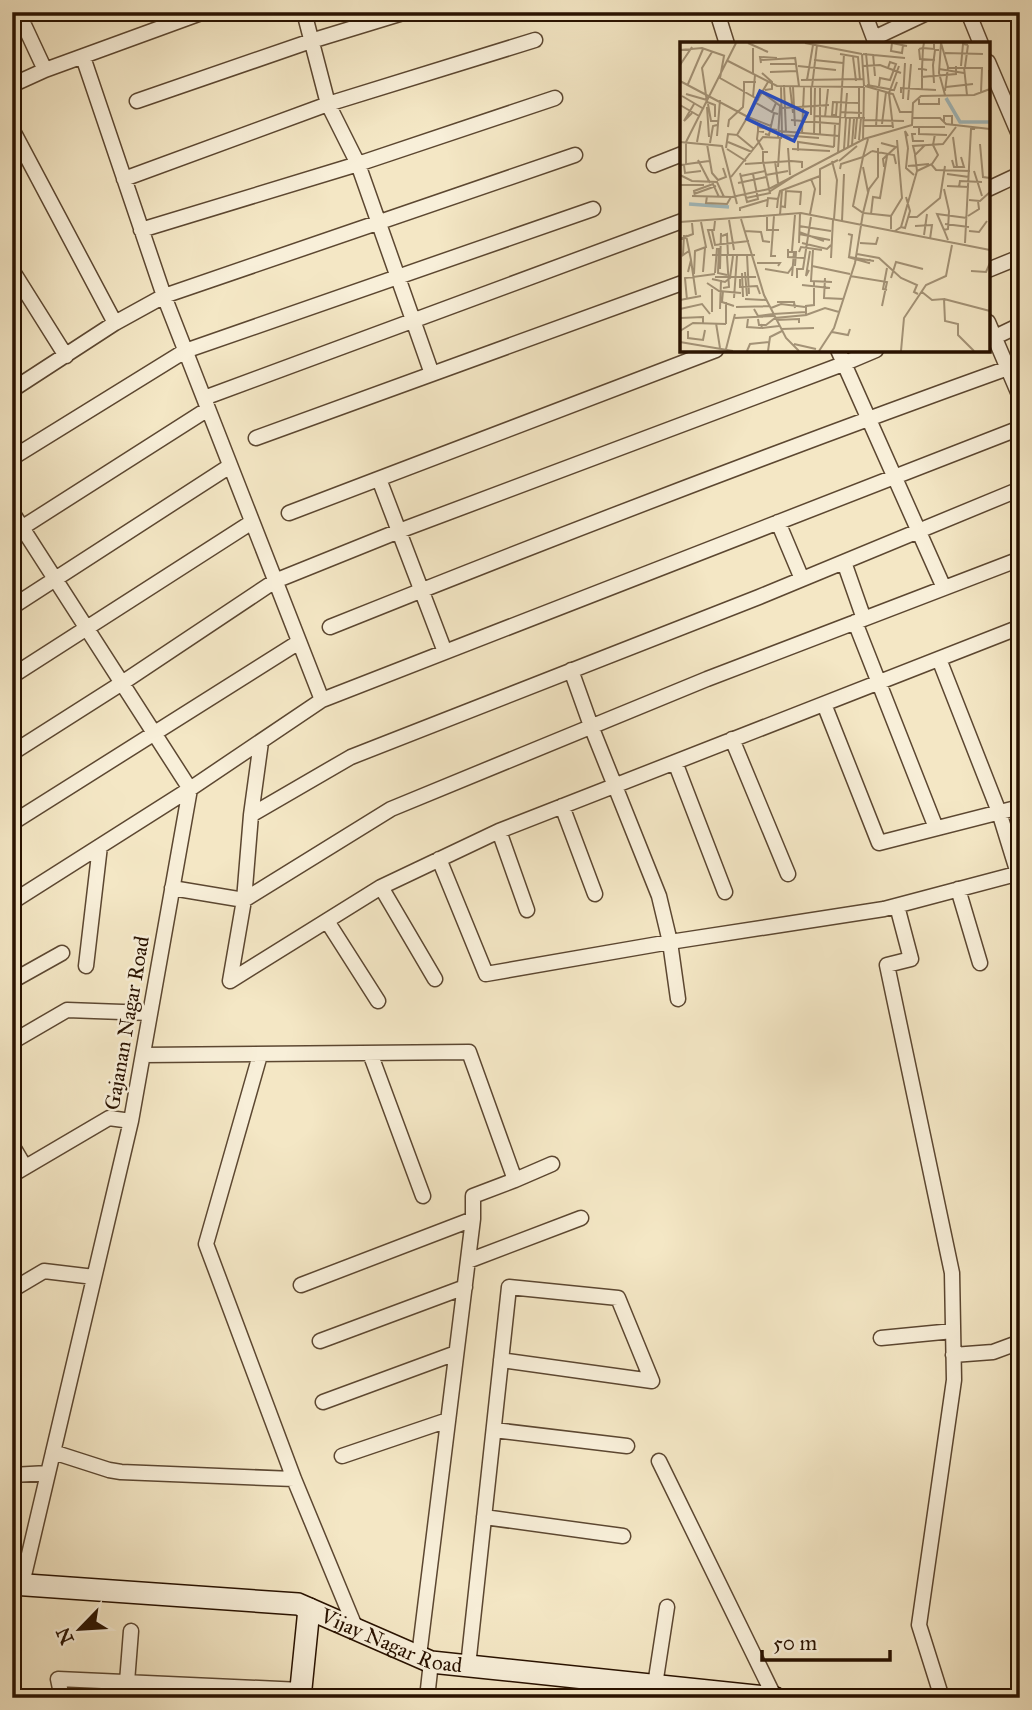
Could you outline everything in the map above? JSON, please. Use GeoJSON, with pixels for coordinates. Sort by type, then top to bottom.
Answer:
{"type":"FeatureCollection","features":[{"type":"Feature","properties":{"kind":"street"},"geometry":{"type":"LineString","coordinates":[[35,12],[19,15],[45,70]]}},
{"type":"Feature","properties":{"kind":"street"},"geometry":{"type":"LineString","coordinates":[[12,85],[45,70],[204,12]]}},
{"type":"Feature","properties":{"kind":"street"},"geometry":{"type":"LineString","coordinates":[[304,12],[328,104],[358,164],[432,374]]}},
{"type":"Feature","properties":{"kind":"street"},"geometry":{"type":"LineString","coordinates":[[137,101],[311,41],[406,12]]}},
{"type":"Feature","properties":{"kind":"street"},"geometry":{"type":"LineString","coordinates":[[717,12],[726,42]]}},
{"type":"Feature","properties":{"kind":"street"},"geometry":{"type":"LineString","coordinates":[[864,12],[875,41],[929,12]]}},
{"type":"Feature","properties":{"kind":"street"},"geometry":{"type":"LineString","coordinates":[[968,12],[980,42]]}},
{"type":"Feature","properties":{"kind":"street"},"geometry":{"type":"LineString","coordinates":[[124,179],[328,104],[535,40]]}},
{"type":"Feature","properties":{"kind":"street"},"geometry":{"type":"LineString","coordinates":[[83,57],[164,296],[322,700]]}},
{"type":"Feature","properties":{"kind":"street"},"geometry":{"type":"LineString","coordinates":[[990,67],[1020,137]]}},
{"type":"Feature","properties":{"kind":"street"},"geometry":{"type":"LineString","coordinates":[[141,230],[358,164],[555,98]]}},
{"type":"Feature","properties":{"kind":"street"},"geometry":{"type":"LineString","coordinates":[[12,129],[115,323]]}},
{"type":"Feature","properties":{"kind":"street"},"geometry":{"type":"LineString","coordinates":[[12,390],[115,323],[164,296],[575,155]]}},
{"type":"Feature","properties":{"kind":"street"},"geometry":{"type":"LineString","coordinates":[[654,165],[680,155]]}},
{"type":"Feature","properties":{"kind":"street"},"geometry":{"type":"LineString","coordinates":[[990,188],[1020,174]]}},
{"type":"Feature","properties":{"kind":"street"},"geometry":{"type":"LineString","coordinates":[[12,458],[185,351],[593,209]]}},
{"type":"Feature","properties":{"kind":"street"},"geometry":{"type":"LineString","coordinates":[[17,531],[206,404],[413,320],[680,221]]}},
{"type":"Feature","properties":{"kind":"street"},"geometry":{"type":"LineString","coordinates":[[990,269],[1020,257]]}},
{"type":"Feature","properties":{"kind":"street"},"geometry":{"type":"LineString","coordinates":[[12,270],[65,356]]}},
{"type":"Feature","properties":{"kind":"street"},"geometry":{"type":"LineString","coordinates":[[256,438],[680,284]]}},
{"type":"Feature","properties":{"kind":"street"},"geometry":{"type":"LineString","coordinates":[[995,338],[1020,325]]}},
{"type":"Feature","properties":{"kind":"street"},"geometry":{"type":"LineString","coordinates":[[990,327],[1019,393]]}},
{"type":"Feature","properties":{"kind":"street"},"geometry":{"type":"LineString","coordinates":[[289,513],[711,352]]}},
{"type":"Feature","properties":{"kind":"street"},"geometry":{"type":"LineString","coordinates":[[12,753],[275,581],[841,357],[866,352]]}},
{"type":"Feature","properties":{"kind":"street"},"geometry":{"type":"LineString","coordinates":[[841,357],[944,588]]}},
{"type":"Feature","properties":{"kind":"street"},"geometry":{"type":"LineString","coordinates":[[330,627],[868,419],[1008,368]]}},
{"type":"Feature","properties":{"kind":"street"},"geometry":{"type":"LineString","coordinates":[[12,902],[190,789],[322,700],[1020,428]]}},
{"type":"Feature","properties":{"kind":"street"},"geometry":{"type":"LineString","coordinates":[[12,607],[230,466]]}},
{"type":"Feature","properties":{"kind":"street"},"geometry":{"type":"LineString","coordinates":[[379,479],[444,652]]}},
{"type":"Feature","properties":{"kind":"street"},"geometry":{"type":"LineString","coordinates":[[251,815],[351,757],[802,579],[1020,489]]}},
{"type":"Feature","properties":{"kind":"street"},"geometry":{"type":"LineString","coordinates":[[12,512],[17,531],[56,579],[190,789]]}},
{"type":"Feature","properties":{"kind":"street"},"geometry":{"type":"LineString","coordinates":[[12,676],[252,522]]}},
{"type":"Feature","properties":{"kind":"street"},"geometry":{"type":"LineString","coordinates":[[778,522],[802,579]]}},
{"type":"Feature","properties":{"kind":"street"},"geometry":{"type":"LineString","coordinates":[[172,888],[244,901],[391,809],[706,679],[1020,559]]}},
{"type":"Feature","properties":{"kind":"street"},"geometry":{"type":"LineString","coordinates":[[844,562],[878,682],[936,828]]}},
{"type":"Feature","properties":{"kind":"street"},"geometry":{"type":"LineString","coordinates":[[261,742],[251,815],[244,901],[230,982],[382,887],[499,831],[1020,627]]}},
{"type":"Feature","properties":{"kind":"street"},"geometry":{"type":"LineString","coordinates":[[12,822],[299,642]]}},
{"type":"Feature","properties":{"kind":"street"},"geometry":{"type":"LineString","coordinates":[[439,859],[486,974],[897,906],[1019,875],[999,812],[939,659]]}},
{"type":"Feature","properties":{"kind":"street"},"geometry":{"type":"LineString","coordinates":[[571,670],[659,896],[670,942],[678,999]]}},
{"type":"Feature","properties":{"kind":"street"},"geometry":{"type":"LineString","coordinates":[[824,704],[879,843],[1020,807]]}},
{"type":"Feature","properties":{"kind":"street"},"geometry":{"type":"LineString","coordinates":[[732,739],[788,874]]}},
{"type":"Feature","properties":{"kind":"street"},"geometry":{"type":"LineString","coordinates":[[675,762],[725,891]]}},
{"type":"Feature","properties":{"kind":"street","name":"Gajanan Nagar Road"},"geometry":{"type":"LineString","coordinates":[[17,1584],[48,1473],[131,1121],[190,789]]}},
{"type":"Feature","properties":{"kind":"street"},"geometry":{"type":"LineString","coordinates":[[562,806],[595,894]]}},
{"type":"Feature","properties":{"kind":"street"},"geometry":{"type":"LineString","coordinates":[[499,831],[527,910]]}},
{"type":"Feature","properties":{"kind":"street"},"geometry":{"type":"LineString","coordinates":[[86,966],[100,846]]}},
{"type":"Feature","properties":{"kind":"street"},"geometry":{"type":"LineString","coordinates":[[382,887],[435,979]]}},
{"type":"Feature","properties":{"kind":"street"},"geometry":{"type":"LineString","coordinates":[[958,889],[980,963]]}},
{"type":"Feature","properties":{"kind":"street"},"geometry":{"type":"LineString","coordinates":[[897,906],[911,959],[887,965],[952,1273],[954,1380],[919,1625],[942,1698]]}},
{"type":"Feature","properties":{"kind":"street"},"geometry":{"type":"LineString","coordinates":[[327,921],[377,1001]]}},
{"type":"Feature","properties":{"kind":"street"},"geometry":{"type":"LineString","coordinates":[[12,981],[62,953]]}},
{"type":"Feature","properties":{"kind":"street"},"geometry":{"type":"LineString","coordinates":[[12,1042],[67,1010],[150,1013]]}},
{"type":"Feature","properties":{"kind":"street"},"geometry":{"type":"LineString","coordinates":[[143,1055],[469,1052],[515,1180]]}},
{"type":"Feature","properties":{"kind":"street"},"geometry":{"type":"LineString","coordinates":[[370,1053],[423,1196]]}},
{"type":"Feature","properties":{"kind":"street"},"geometry":{"type":"LineString","coordinates":[[260,1055],[206,1244],[294,1479],[356,1629]]}},
{"type":"Feature","properties":{"kind":"street"},"geometry":{"type":"LineString","coordinates":[[12,1144],[19,1171],[109,1118],[131,1121]]}},
{"type":"Feature","properties":{"kind":"street"},"geometry":{"type":"LineString","coordinates":[[427,1698],[425,1659],[448,1420],[473,1219],[473,1196],[552,1164]]}},
{"type":"Feature","properties":{"kind":"street"},"geometry":{"type":"LineString","coordinates":[[468,1261],[581,1218]]}},
{"type":"Feature","properties":{"kind":"street"},"geometry":{"type":"LineString","coordinates":[[301,1285],[473,1219]]}},
{"type":"Feature","properties":{"kind":"street"},"geometry":{"type":"LineString","coordinates":[[12,1290],[44,1271],[94,1277]]}},
{"type":"Feature","properties":{"kind":"street"},"geometry":{"type":"LineString","coordinates":[[320,1341],[465,1287]]}},
{"type":"Feature","properties":{"kind":"street"},"geometry":{"type":"LineString","coordinates":[[468,1665],[494,1430],[501,1360],[509,1287],[618,1298],[652,1381],[501,1360]]}},
{"type":"Feature","properties":{"kind":"street"},"geometry":{"type":"LineString","coordinates":[[881,1338],[953,1331]]}},
{"type":"Feature","properties":{"kind":"street"},"geometry":{"type":"LineString","coordinates":[[953,1355],[993,1352],[1020,1342]]}},
{"type":"Feature","properties":{"kind":"street"},"geometry":{"type":"LineString","coordinates":[[323,1402],[456,1353]]}},
{"type":"Feature","properties":{"kind":"street"},"geometry":{"type":"LineString","coordinates":[[342,1456],[448,1420]]}},
{"type":"Feature","properties":{"kind":"street"},"geometry":{"type":"LineString","coordinates":[[494,1430],[627,1446]]}},
{"type":"Feature","properties":{"kind":"street"},"geometry":{"type":"LineString","coordinates":[[53,1452],[121,1472],[294,1479]]}},
{"type":"Feature","properties":{"kind":"street"},"geometry":{"type":"LineString","coordinates":[[659,1461],[775,1698]]}},
{"type":"Feature","properties":{"kind":"street"},"geometry":{"type":"LineString","coordinates":[[12,1475],[48,1473]]}},
{"type":"Feature","properties":{"kind":"street"},"geometry":{"type":"LineString","coordinates":[[484,1517],[623,1536]]}},
{"type":"Feature","properties":{"kind":"street","name":"Vijay Nagar Road"},"geometry":{"type":"LineString","coordinates":[[17,1584],[298,1604],[425,1659],[775,1698]]}},
{"type":"Feature","properties":{"kind":"street"},"geometry":{"type":"LineString","coordinates":[[656,1685],[667,1607]]}},
{"type":"Feature","properties":{"kind":"street"},"geometry":{"type":"LineString","coordinates":[[62,1698],[58,1679],[300,1694],[309,1609]]}},
{"type":"Feature","properties":{"kind":"street"},"geometry":{"type":"LineString","coordinates":[[127,1682],[131,1631]]}}]}
